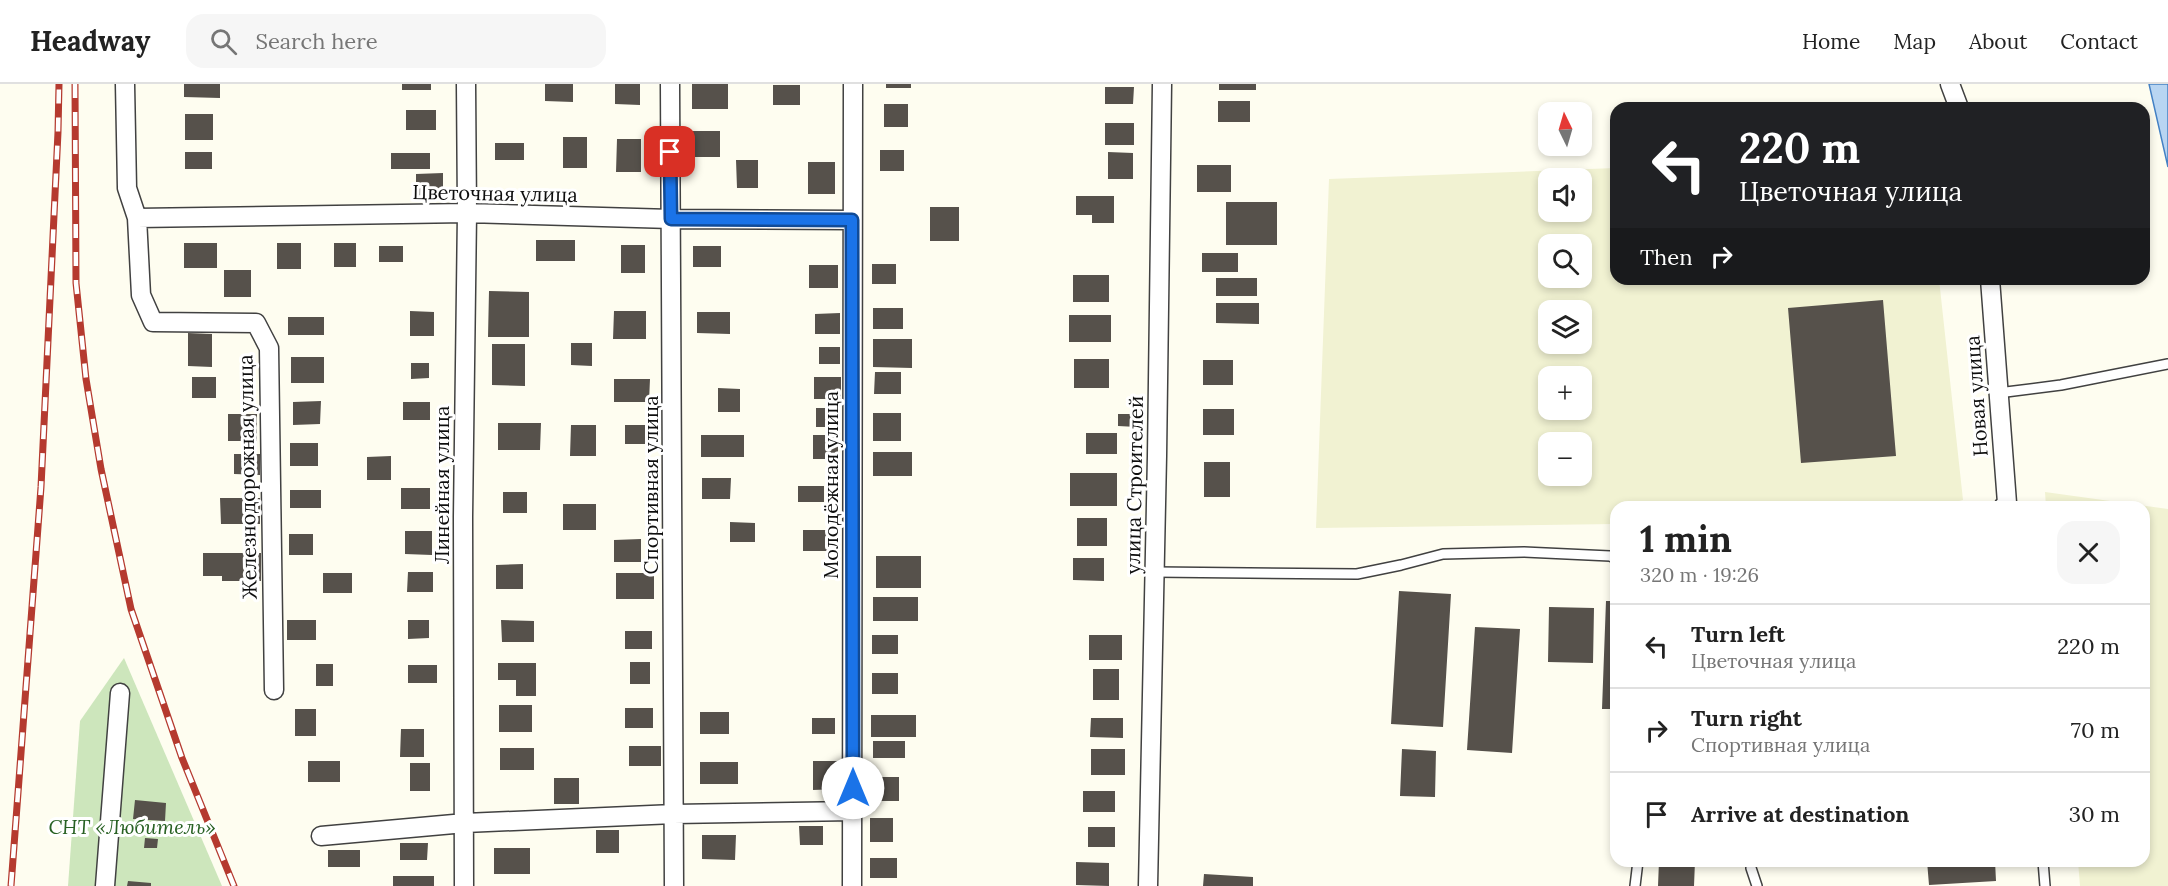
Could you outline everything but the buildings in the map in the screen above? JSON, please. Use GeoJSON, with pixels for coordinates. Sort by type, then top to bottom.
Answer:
{"type":"FeatureCollection","features":[{"type":"Feature","properties":{"kind":"street","name":"Железнодорожная улица"},"geometry":{"type":"LineString","coordinates":[[125,84],[126,188],[137,218],[141,295],[153,322],[256,323],[269,348],[274,690]]}},
{"type":"Feature","properties":{"kind":"street","name":"Линейная улица"},"geometry":{"type":"LineString","coordinates":[[464,886],[463,505],[467,213],[466,84]]}},
{"type":"Feature","properties":{"kind":"street","name":"Спортивная улица"},"geometry":{"type":"LineString","coordinates":[[670,84],[674,886]]}},
{"type":"Feature","properties":{"kind":"street","name":"Молодёжная улица"},"geometry":{"type":"LineString","coordinates":[[852,886],[853,84]]}},
{"type":"Feature","properties":{"kind":"street","name":"улица Строителей"},"geometry":{"type":"LineString","coordinates":[[1148,886],[1162,84]]}},
{"type":"Feature","properties":{"kind":"street"},"geometry":{"type":"LineString","coordinates":[[1950,84],[1957,102]]}},
{"type":"Feature","properties":{"kind":"street","name":"Цветочная улица"},"geometry":{"type":"LineString","coordinates":[[137,218],[467,213],[671,219],[852,220]]}},
{"type":"Feature","properties":{"kind":"street","name":"Новая улица"},"geometry":{"type":"LineString","coordinates":[[1990,285],[2006,501]]}},
{"type":"Feature","properties":{"kind":"street"},"geometry":{"type":"LineString","coordinates":[[105,886],[120,693]]}},
{"type":"Feature","properties":{"kind":"street"},"geometry":{"type":"LineString","coordinates":[[321,836],[465,823],[674,814],[853,811]]}},
{"type":"Feature","properties":{"kind":"lane"},"geometry":{"type":"LineString","coordinates":[[1998,393],[2168,364]]}},
{"type":"Feature","properties":{"kind":"lane"},"geometry":{"type":"LineString","coordinates":[[1155,572],[1357,574],[1401,566],[1443,554],[1524,552],[1610,556]]}},
{"type":"Feature","properties":{"kind":"lane"},"geometry":{"type":"LineString","coordinates":[[1635,886],[1637,867]]}},
{"type":"Feature","properties":{"kind":"lane"},"geometry":{"type":"LineString","coordinates":[[2043,867],[2045,886]]}},
{"type":"Feature","properties":{"kind":"lane"},"geometry":{"type":"LineString","coordinates":[[1751,868],[1757,886]]}},
{"type":"Feature","properties":{"kind":"green space"},"geometry":{"type":"Polygon","coordinates":[[[1610,168],[1610,285],[1940,285],[1963,500],[1610,501],[1610,524],[1316,528],[1329,179],[1538,171],[1538,222],[1592,222],[1592,169],[1610,168]]]}},
{"type":"Feature","properties":{"kind":"green space"},"geometry":{"type":"Polygon","coordinates":[[[2045,492],[2110,501],[2046,501],[2045,492]]]}},
{"type":"Feature","properties":{"kind":"green space"},"geometry":{"type":"Polygon","coordinates":[[[2150,507],[2168,509],[2168,886],[2080,886],[2078,867],[2150,867],[2150,507]]]}},
{"type":"Feature","properties":{"kind":"green space","name":"СНТ «Любитель»"},"geometry":{"type":"Polygon","coordinates":[[[124,658],[222,886],[68,886],[80,721],[124,658]]]}},
{"type":"Feature","properties":{"kind":"water"},"geometry":{"type":"Polygon","coordinates":[[[2149,84],[2168,84],[2168,167],[2149,84]]]}},
{"type":"Feature","properties":{"kind":"railway"},"geometry":{"type":"LineString","coordinates":[[11,886],[41,487],[59,84]]}},
{"type":"Feature","properties":{"kind":"railway"},"geometry":{"type":"LineString","coordinates":[[75,84],[76,283],[86,379],[101,469],[131,609],[182,758],[234,886]]}},
{"type":"Feature","properties":{"kind":"route"},"geometry":{"type":"LineString","coordinates":[[670,152],[671,219],[852,220],[853,788]]}}]}
